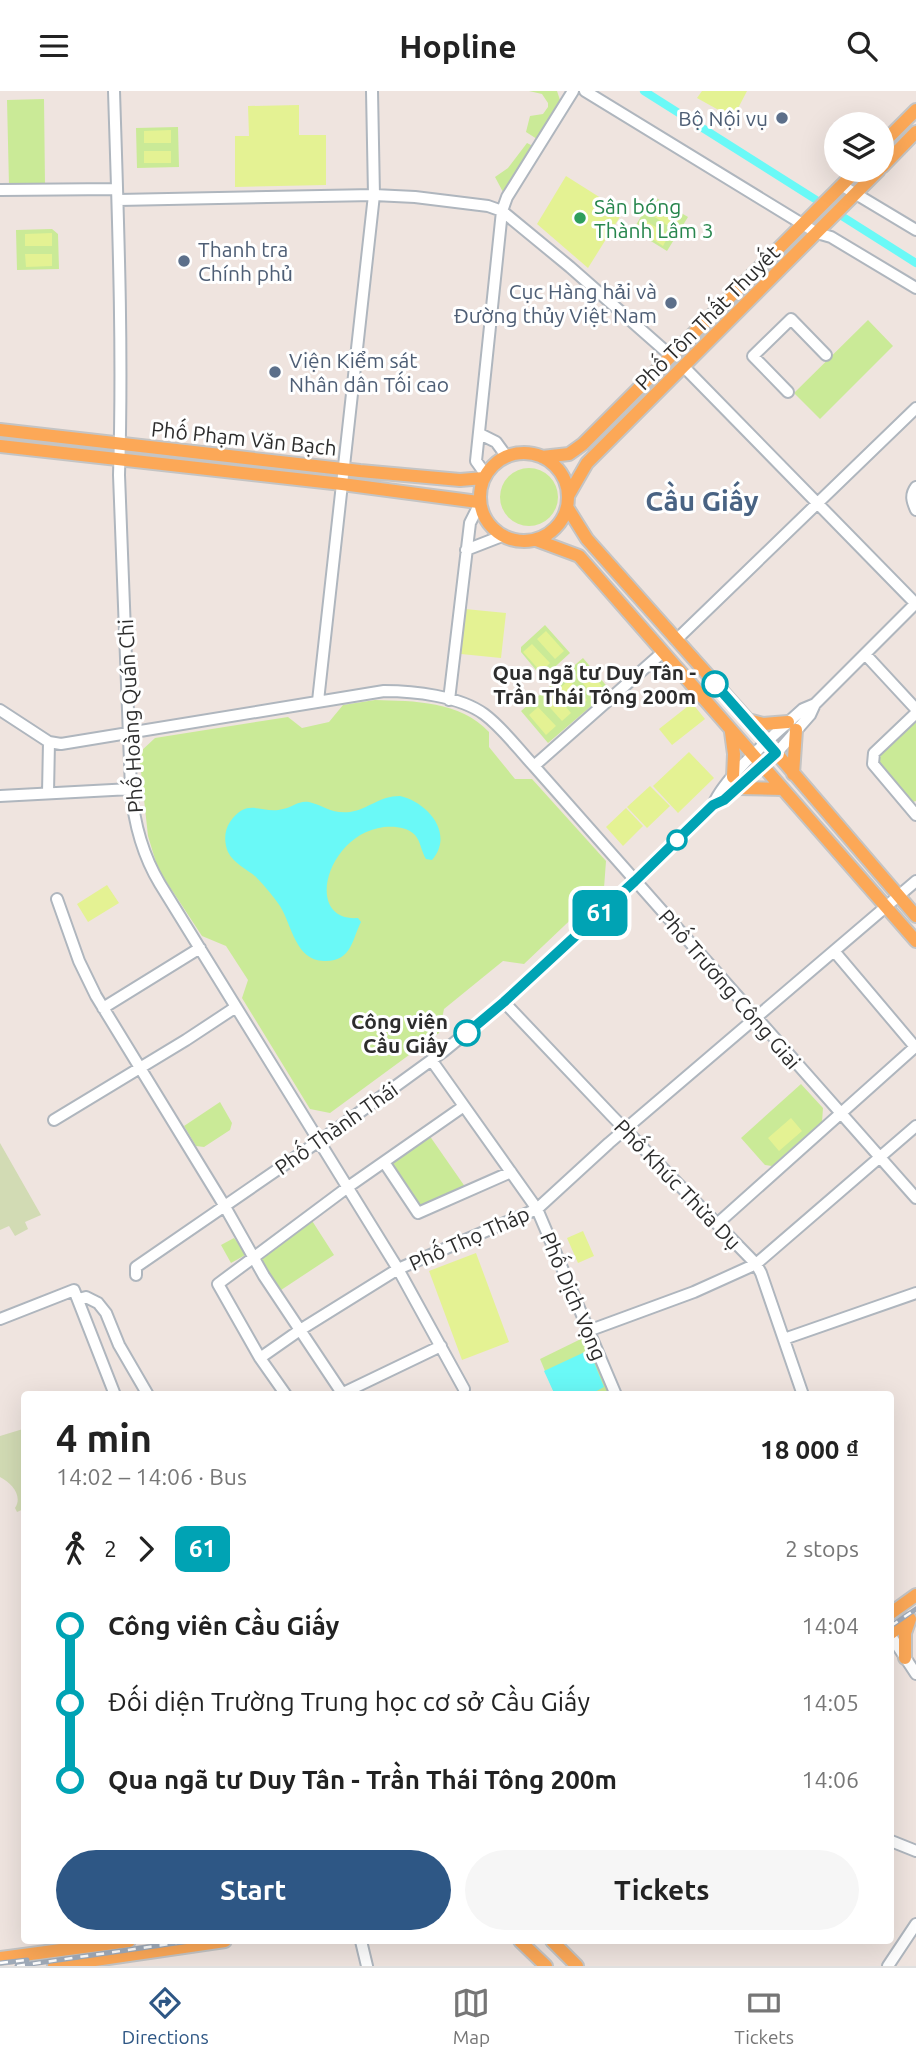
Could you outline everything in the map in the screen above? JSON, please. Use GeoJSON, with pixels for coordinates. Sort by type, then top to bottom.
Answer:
{"type":"FeatureCollection","features":[{"type":"Feature","properties":{"kind":"main road"},"geometry":{"type":"LineString","coordinates":[[894,132],[916,110]]}},
{"type":"Feature","properties":{"kind":"main road","name":"Phố Tôn Thất Thuyết"},"geometry":{"type":"LineString","coordinates":[[894,155],[916,132]]}},
{"type":"Feature","properties":{"kind":"main road","name":"Phố Tôn Thất Thuyết"},"geometry":{"type":"LineString","coordinates":[[542,457],[560,456],[575,451],[844,182]]}},
{"type":"Feature","properties":{"kind":"main road","name":"Phố Tôn Thất Thuyết"},"geometry":{"type":"LineString","coordinates":[[567,501],[587,463],[867,182]]}},
{"type":"Feature","properties":{"kind":"main road"},"geometry":{"type":"LineString","coordinates":[[689,338],[701,350]]}},
{"type":"Feature","properties":{"kind":"main road","name":"Phố Phạm Văn Bạch"},"geometry":{"type":"LineString","coordinates":[[0,430],[460,480],[485,477]]}},
{"type":"Feature","properties":{"kind":"main road","name":"Phố Phạm Văn Bạch"},"geometry":{"type":"LineString","coordinates":[[0,446],[342,484],[479,504]]}},
{"type":"Feature","properties":{"kind":"main road"},"geometry":{"type":"LineString","coordinates":[[536,540],[554,530],[565,515],[567,501],[563,477],[551,462],[542,457],[524,453],[507,457],[496,463],[485,477],[479,504],[488,524],[502,536],[519,541],[536,540],[575,553],[916,941]]}},
{"type":"Feature","properties":{"kind":"main road"},"geometry":{"type":"LineString","coordinates":[[458,499],[460,480]]}},
{"type":"Feature","properties":{"kind":"main road"},"geometry":{"type":"LineString","coordinates":[[567,501],[587,539],[748,720],[916,916]]}},
{"type":"Feature","properties":{"kind":"main road"},"geometry":{"type":"LineString","coordinates":[[575,553],[587,539]]}},
{"type":"Feature","properties":{"kind":"main road"},"geometry":{"type":"LineString","coordinates":[[748,720],[792,726],[793,774]]}},
{"type":"Feature","properties":{"kind":"main road"},"geometry":{"type":"LineString","coordinates":[[731,731],[735,782],[783,789]]}},
{"type":"Feature","properties":{"kind":"main road"},"geometry":{"type":"LineString","coordinates":[[894,1600],[912,1598]]}},
{"type":"Feature","properties":{"kind":"main road"},"geometry":{"type":"LineString","coordinates":[[894,1611],[912,1598]]}},
{"type":"Feature","properties":{"kind":"main road"},"geometry":{"type":"LineString","coordinates":[[894,1633],[913,1617]]}},
{"type":"Feature","properties":{"kind":"main road"},"geometry":{"type":"LineString","coordinates":[[894,1652],[905,1658],[905,1633],[913,1617]]}},
{"type":"Feature","properties":{"kind":"main road"},"geometry":{"type":"LineString","coordinates":[[0,1958],[106,1944]]}},
{"type":"Feature","properties":{"kind":"main road"},"geometry":{"type":"LineString","coordinates":[[54,1966],[204,1944]]}},
{"type":"Feature","properties":{"kind":"main road"},"geometry":{"type":"LineString","coordinates":[[523,1944],[546,1966]]}},
{"type":"Feature","properties":{"kind":"main road"},"geometry":{"type":"LineString","coordinates":[[555,1944],[577,1966]]}},
{"type":"Feature","properties":{"kind":"street","name":"Phố Hoàng Quán Chi"},"geometry":{"type":"LineString","coordinates":[[114,91],[120,459],[131,789],[137,832],[160,884],[398,1269],[464,1389]]}},
{"type":"Feature","properties":{"kind":"street"},"geometry":{"type":"LineString","coordinates":[[318,701],[374,195],[372,91]]}},
{"type":"Feature","properties":{"kind":"street"},"geometry":{"type":"LineString","coordinates":[[485,477],[477,461],[502,211],[507,197],[573,91]]}},
{"type":"Feature","properties":{"kind":"street"},"geometry":{"type":"LineString","coordinates":[[585,91],[803,224],[821,228],[831,237],[916,288]]}},
{"type":"Feature","properties":{"kind":"street"},"geometry":{"type":"LineString","coordinates":[[837,189],[850,199],[916,230]]}},
{"type":"Feature","properties":{"kind":"street"},"geometry":{"type":"LineString","coordinates":[[0,190],[117,195],[374,195],[488,206],[502,211],[671,356]]}},
{"type":"Feature","properties":{"kind":"street"},"geometry":{"type":"LineString","coordinates":[[788,392],[753,356],[791,319],[826,355]]}},
{"type":"Feature","properties":{"kind":"street"},"geometry":{"type":"LineString","coordinates":[[684,367],[916,603],[815,704],[810,715],[792,726]]}},
{"type":"Feature","properties":{"kind":"street"},"geometry":{"type":"LineString","coordinates":[[676,640],[916,408]]}},
{"type":"Feature","properties":{"kind":"street"},"geometry":{"type":"LineString","coordinates":[[480,434],[496,442],[507,457]]}},
{"type":"Feature","properties":{"kind":"street"},"geometry":{"type":"LineString","coordinates":[[916,487],[912,495],[916,510]]}},
{"type":"Feature","properties":{"kind":"street"},"geometry":{"type":"LineString","coordinates":[[449,700],[470,523],[479,504]]}},
{"type":"Feature","properties":{"kind":"street"},"geometry":{"type":"LineString","coordinates":[[466,550],[502,536]]}},
{"type":"Feature","properties":{"kind":"street"},"geometry":{"type":"LineString","coordinates":[[534,766],[663,652]]}},
{"type":"Feature","properties":{"kind":"street"},"geometry":{"type":"LineString","coordinates":[[864,654],[916,711],[874,753],[873,764],[915,812]]}},
{"type":"Feature","properties":{"kind":"street","name":"Phố Trương Công Giai"},"geometry":{"type":"LineString","coordinates":[[50,742],[61,744],[129,734],[384,691],[415,692],[472,707],[484,714],[534,766],[916,1198]]}},
{"type":"Feature","properties":{"kind":"street"},"geometry":{"type":"LineString","coordinates":[[0,710],[50,742],[48,793]]}},
{"type":"Feature","properties":{"kind":"street","name":"Phố Thành Thái"},"geometry":{"type":"LineString","coordinates":[[136,1271],[224,1205],[432,1061],[504,1002],[713,805],[724,800],[753,756],[767,742],[792,726]]}},
{"type":"Feature","properties":{"kind":"street","name":"Phố Thành Thái"},"geometry":{"type":"LineString","coordinates":[[735,782],[762,767],[776,753],[792,726]]}},
{"type":"Feature","properties":{"kind":"street"},"geometry":{"type":"LineString","coordinates":[[0,796],[131,789]]}},
{"type":"Feature","properties":{"kind":"street","name":"Phố Thọ Tháp"},"geometry":{"type":"LineString","coordinates":[[260,1358],[398,1269],[537,1209],[916,881]]}},
{"type":"Feature","properties":{"kind":"street"},"geometry":{"type":"LineString","coordinates":[[57,899],[79,961],[103,1008],[224,1205],[275,1294],[338,1391]]}},
{"type":"Feature","properties":{"kind":"street"},"geometry":{"type":"LineString","coordinates":[[103,1008],[200,948]]}},
{"type":"Feature","properties":{"kind":"street"},"geometry":{"type":"LineString","coordinates":[[717,1224],[916,1048],[834,951]]}},
{"type":"Feature","properties":{"kind":"street","name":"Phố Khúc Thừa Dụ"},"geometry":{"type":"LineString","coordinates":[[504,1002],[756,1264],[802,1391]]}},
{"type":"Feature","properties":{"kind":"street"},"geometry":{"type":"LineString","coordinates":[[54,1120],[236,1007]]}},
{"type":"Feature","properties":{"kind":"street","name":"Phố Dịch Vọng"},"geometry":{"type":"LineString","coordinates":[[432,1061],[537,1209],[614,1391]]}},
{"type":"Feature","properties":{"kind":"street"},"geometry":{"type":"LineString","coordinates":[[283,1391],[260,1358],[218,1284],[348,1187],[464,1106]]}},
{"type":"Feature","properties":{"kind":"street"},"geometry":{"type":"LineString","coordinates":[[588,1331],[694,1292],[756,1264],[916,1126]]}},
{"type":"Feature","properties":{"kind":"street"},"geometry":{"type":"LineString","coordinates":[[384,1162],[418,1213],[511,1171]]}},
{"type":"Feature","properties":{"kind":"street"},"geometry":{"type":"LineString","coordinates":[[0,1319],[76,1294],[86,1297],[98,1303],[106,1313],[119,1345],[146,1391]]}},
{"type":"Feature","properties":{"kind":"street"},"geometry":{"type":"LineString","coordinates":[[76,1294],[113,1391]]}},
{"type":"Feature","properties":{"kind":"street"},"geometry":{"type":"LineString","coordinates":[[784,1339],[915,1295]]}},
{"type":"Feature","properties":{"kind":"street"},"geometry":{"type":"LineString","coordinates":[[346,1391],[441,1346]]}},
{"type":"Feature","properties":{"kind":"street"},"geometry":{"type":"LineString","coordinates":[[894,1640],[916,1674]]}},
{"type":"Feature","properties":{"kind":"street"},"geometry":{"type":"LineString","coordinates":[[894,1842],[916,1851]]}},
{"type":"Feature","properties":{"kind":"street"},"geometry":{"type":"LineString","coordinates":[[888,1966],[916,1924]]}},
{"type":"Feature","properties":{"kind":"street"},"geometry":{"type":"LineString","coordinates":[[362,1944],[367,1966]]}},
{"type":"Feature","properties":{"kind":"green space"},"geometry":{"type":"Polygon","coordinates":[[[529,91],[557,91],[560,100],[537,139],[526,132],[530,116],[543,114],[548,103],[542,94],[529,91]]]}},
{"type":"Feature","properties":{"kind":"green space"},"geometry":{"type":"Polygon","coordinates":[[[702,91],[747,91],[733,118],[697,98],[702,91]]]}},
{"type":"Feature","properties":{"kind":"green space"},"geometry":{"type":"Polygon","coordinates":[[[44,99],[45,185],[9,186],[7,100],[44,99]]]}},
{"type":"Feature","properties":{"kind":"green space"},"geometry":{"type":"Polygon","coordinates":[[[299,105],[299,135],[326,135],[326,185],[235,187],[235,136],[249,136],[248,106],[299,105]]]}},
{"type":"Feature","properties":{"kind":"green space"},"geometry":{"type":"Polygon","coordinates":[[[178,127],[179,167],[137,168],[136,128],[178,127]]]}},
{"type":"Feature","properties":{"kind":"green space"},"geometry":{"type":"Polygon","coordinates":[[[171,130],[171,143],[144,143],[144,131],[171,130]]]}},
{"type":"Feature","properties":{"kind":"green space"},"geometry":{"type":"Polygon","coordinates":[[[527,143],[533,146],[503,192],[495,177],[508,168],[527,143]]]}},
{"type":"Feature","properties":{"kind":"green space"},"geometry":{"type":"Polygon","coordinates":[[[144,151],[171,151],[171,163],[144,163],[144,151]]]}},
{"type":"Feature","properties":{"kind":"green space","name":"Sân bóng Thành Lâm 3"},"geometry":{"type":"Polygon","coordinates":[[[566,176],[623,212],[588,268],[537,224],[566,176]]]}},
{"type":"Feature","properties":{"kind":"green space"},"geometry":{"type":"Polygon","coordinates":[[[653,196],[688,217],[667,251],[633,230],[653,196]]]}},
{"type":"Feature","properties":{"kind":"green space"},"geometry":{"type":"Polygon","coordinates":[[[657,204],[680,218],[673,229],[650,214],[657,204]]]}},
{"type":"Feature","properties":{"kind":"green space"},"geometry":{"type":"Polygon","coordinates":[[[646,221],[669,235],[663,246],[640,231],[646,221]]]}},
{"type":"Feature","properties":{"kind":"green space"},"geometry":{"type":"Polygon","coordinates":[[[52,229],[58,234],[59,269],[17,270],[16,230],[52,229]]]}},
{"type":"Feature","properties":{"kind":"green space"},"geometry":{"type":"Polygon","coordinates":[[[52,233],[52,246],[25,246],[25,234],[52,233]]]}},
{"type":"Feature","properties":{"kind":"green space"},"geometry":{"type":"Polygon","coordinates":[[[25,254],[52,254],[52,266],[26,267],[25,254]]]}},
{"type":"Feature","properties":{"kind":"green space"},"geometry":{"type":"Polygon","coordinates":[[[868,320],[893,346],[820,419],[794,393],[868,320]]]}},
{"type":"Feature","properties":{"kind":"green space"},"geometry":{"type":"Polygon","coordinates":[[[523,468],[535,468],[550,476],[558,491],[558,503],[550,518],[535,526],[523,526],[508,518],[500,503],[500,491],[508,476],[523,468]]]}},
{"type":"Feature","properties":{"kind":"green space"},"geometry":{"type":"Polygon","coordinates":[[[465,609],[506,613],[501,658],[461,654],[465,609]]]}},
{"type":"Feature","properties":{"kind":"green space"},"geometry":{"type":"Polygon","coordinates":[[[545,625],[570,653],[545,676],[540,675],[521,652],[521,647],[545,625]]]}},
{"type":"Feature","properties":{"kind":"green space"},"geometry":{"type":"Polygon","coordinates":[[[546,631],[564,651],[555,659],[537,639],[546,631]]]}},
{"type":"Feature","properties":{"kind":"green space"},"geometry":{"type":"Polygon","coordinates":[[[532,644],[550,663],[541,672],[523,652],[532,644]]]}},
{"type":"Feature","properties":{"kind":"green space"},"geometry":{"type":"Polygon","coordinates":[[[583,658],[610,690],[548,743],[521,711],[583,658]]]}},
{"type":"Feature","properties":{"kind":"green space"},"geometry":{"type":"Polygon","coordinates":[[[585,667],[602,686],[593,695],[576,675],[585,667]]]}},
{"type":"Feature","properties":{"kind":"green space"},"geometry":{"type":"Polygon","coordinates":[[[569,680],[587,700],[578,708],[560,688],[569,680]]]}},
{"type":"Feature","properties":{"kind":"green space"},"geometry":{"type":"Polygon","coordinates":[[[554,693],[571,713],[562,721],[544,701],[554,693]]]}},
{"type":"Feature","properties":{"kind":"green space","name":"Công viên Cầu Giấy"},"geometry":{"type":"Polygon","coordinates":[[[375,700],[436,705],[464,714],[477,722],[489,732],[489,747],[515,779],[532,779],[606,861],[604,888],[524,964],[503,961],[444,1009],[439,1033],[330,1113],[310,1109],[242,998],[248,980],[226,946],[202,936],[158,869],[148,836],[139,753],[155,738],[288,717],[302,728],[329,722],[343,705],[375,700]]]}},
{"type":"Feature","properties":{"kind":"green space"},"geometry":{"type":"Polygon","coordinates":[[[692,703],[705,719],[672,745],[659,729],[692,703]]]}},
{"type":"Feature","properties":{"kind":"green space"},"geometry":{"type":"Polygon","coordinates":[[[538,707],[556,726],[546,735],[529,715],[538,707]]]}},
{"type":"Feature","properties":{"kind":"green space"},"geometry":{"type":"Polygon","coordinates":[[[914,722],[916,801],[913,802],[879,766],[879,754],[914,722]]]}},
{"type":"Feature","properties":{"kind":"green space"},"geometry":{"type":"Polygon","coordinates":[[[689,752],[714,778],[678,813],[653,786],[689,752]]]}},
{"type":"Feature","properties":{"kind":"green space"},"geometry":{"type":"Polygon","coordinates":[[[650,786],[670,806],[647,828],[627,807],[650,786]]]}},
{"type":"Feature","properties":{"kind":"green space"},"geometry":{"type":"Polygon","coordinates":[[[626,808],[643,826],[623,846],[606,827],[626,808]]]}},
{"type":"Feature","properties":{"kind":"green space"},"geometry":{"type":"Polygon","coordinates":[[[107,885],[119,903],[88,922],[77,904],[107,885]]]}},
{"type":"Feature","properties":{"kind":"green space"},"geometry":{"type":"Polygon","coordinates":[[[801,1084],[823,1108],[822,1122],[772,1166],[765,1165],[741,1138],[801,1084]]]}},
{"type":"Feature","properties":{"kind":"green space"},"geometry":{"type":"Polygon","coordinates":[[[220,1102],[232,1123],[230,1130],[204,1147],[196,1146],[184,1126],[220,1102]]]}},
{"type":"Feature","properties":{"kind":"green space"},"geometry":{"type":"Polygon","coordinates":[[[791,1118],[802,1131],[779,1151],[768,1138],[791,1118]]]}},
{"type":"Feature","properties":{"kind":"green space"},"geometry":{"type":"Polygon","coordinates":[[[427,1132],[468,1191],[421,1213],[384,1162],[427,1132]]]}},
{"type":"Feature","properties":{"kind":"green space"},"geometry":{"type":"Polygon","coordinates":[[[0,1143],[41,1215],[25,1222],[28,1229],[15,1236],[9,1226],[0,1230],[0,1143]]]}},
{"type":"Feature","properties":{"kind":"green space"},"geometry":{"type":"Polygon","coordinates":[[[309,1216],[334,1255],[275,1294],[254,1256],[309,1216]]]}},
{"type":"Feature","properties":{"kind":"green space"},"geometry":{"type":"Polygon","coordinates":[[[583,1231],[594,1256],[578,1263],[567,1238],[583,1231]]]}},
{"type":"Feature","properties":{"kind":"green space"},"geometry":{"type":"Polygon","coordinates":[[[234,1238],[247,1254],[231,1263],[221,1245],[234,1238]]]}},
{"type":"Feature","properties":{"kind":"green space"},"geometry":{"type":"Polygon","coordinates":[[[476,1253],[509,1342],[462,1360],[429,1271],[476,1253]]]}},
{"type":"Feature","properties":{"kind":"green space"},"geometry":{"type":"Polygon","coordinates":[[[587,1336],[609,1391],[553,1391],[540,1359],[587,1336]]]}},
{"type":"Feature","properties":{"kind":"green space"},"geometry":{"type":"Polygon","coordinates":[[[21,1430],[21,1510],[17,1512],[15,1508],[18,1499],[15,1490],[0,1477],[0,1436],[21,1430]]]}},
{"type":"Feature","properties":{"kind":"water"},"geometry":{"type":"Polygon","coordinates":[[[400,796],[420,805],[435,820],[440,839],[438,850],[432,860],[426,859],[412,832],[392,827],[364,833],[348,845],[336,860],[329,877],[327,893],[331,906],[341,916],[358,918],[361,922],[346,954],[333,960],[314,959],[300,948],[280,906],[269,891],[231,856],[225,840],[228,825],[237,814],[249,808],[275,810],[305,802],[333,811],[350,812],[386,798],[400,796]]]}},
{"type":"Feature","properties":{"kind":"water"},"geometry":{"type":"Polygon","coordinates":[[[589,1350],[604,1387],[596,1391],[553,1391],[544,1371],[589,1350]]]}},
{"type":"Feature","properties":{"kind":"waterway"},"geometry":{"type":"LineString","coordinates":[[644,91],[916,263]]}},
{"type":"Feature","properties":{"kind":"railway"},"geometry":{"type":"LineString","coordinates":[[894,1624],[916,1609]]}},
{"type":"Feature","properties":{"kind":"railway"},"geometry":{"type":"LineString","coordinates":[[17,1966],[169,1944]]}},
{"type":"Feature","properties":{"kind":"railway"},"geometry":{"type":"LineString","coordinates":[[0,1963],[27,1960]]}},
{"type":"Feature","properties":{"kind":"bus line","name":"61"},"geometry":{"type":"LineString","coordinates":[[467,1033],[635,881],[713,805],[724,800],[776,753],[715,684]]}},
{"type":"Feature","properties":{"kind":"place","name":"Bộ Nội vụ"},"geometry":{"type":"Point","coordinates":[782,118]}},
{"type":"Feature","properties":{"kind":"place","name":"Sân bóng Thành Lâm 3"},"geometry":{"type":"Point","coordinates":[580,218]}},
{"type":"Feature","properties":{"kind":"place","name":"Thanh tra Chính phủ"},"geometry":{"type":"Point","coordinates":[184,261]}},
{"type":"Feature","properties":{"kind":"place","name":"Cục Hàng hải và Đường thủy Việt Nam"},"geometry":{"type":"Point","coordinates":[671,303]}},
{"type":"Feature","properties":{"kind":"place","name":"Viện Kiểm sát Nhân dân Tối cao"},"geometry":{"type":"Point","coordinates":[275,372]}},
{"type":"Feature","properties":{"kind":"place","name":"Qua ngã tư Duy Tân - Trần Thái Tông 200m"},"geometry":{"type":"Point","coordinates":[715,684]}},
{"type":"Feature","properties":{"kind":"place","name":"Công viên Cầu Giấy"},"geometry":{"type":"Point","coordinates":[467,1033]}},
{"type":"Feature","properties":{"kind":"district","name":"Cầu Giấy"},"geometry":{"type":"Point","coordinates":[702,500]}}]}
